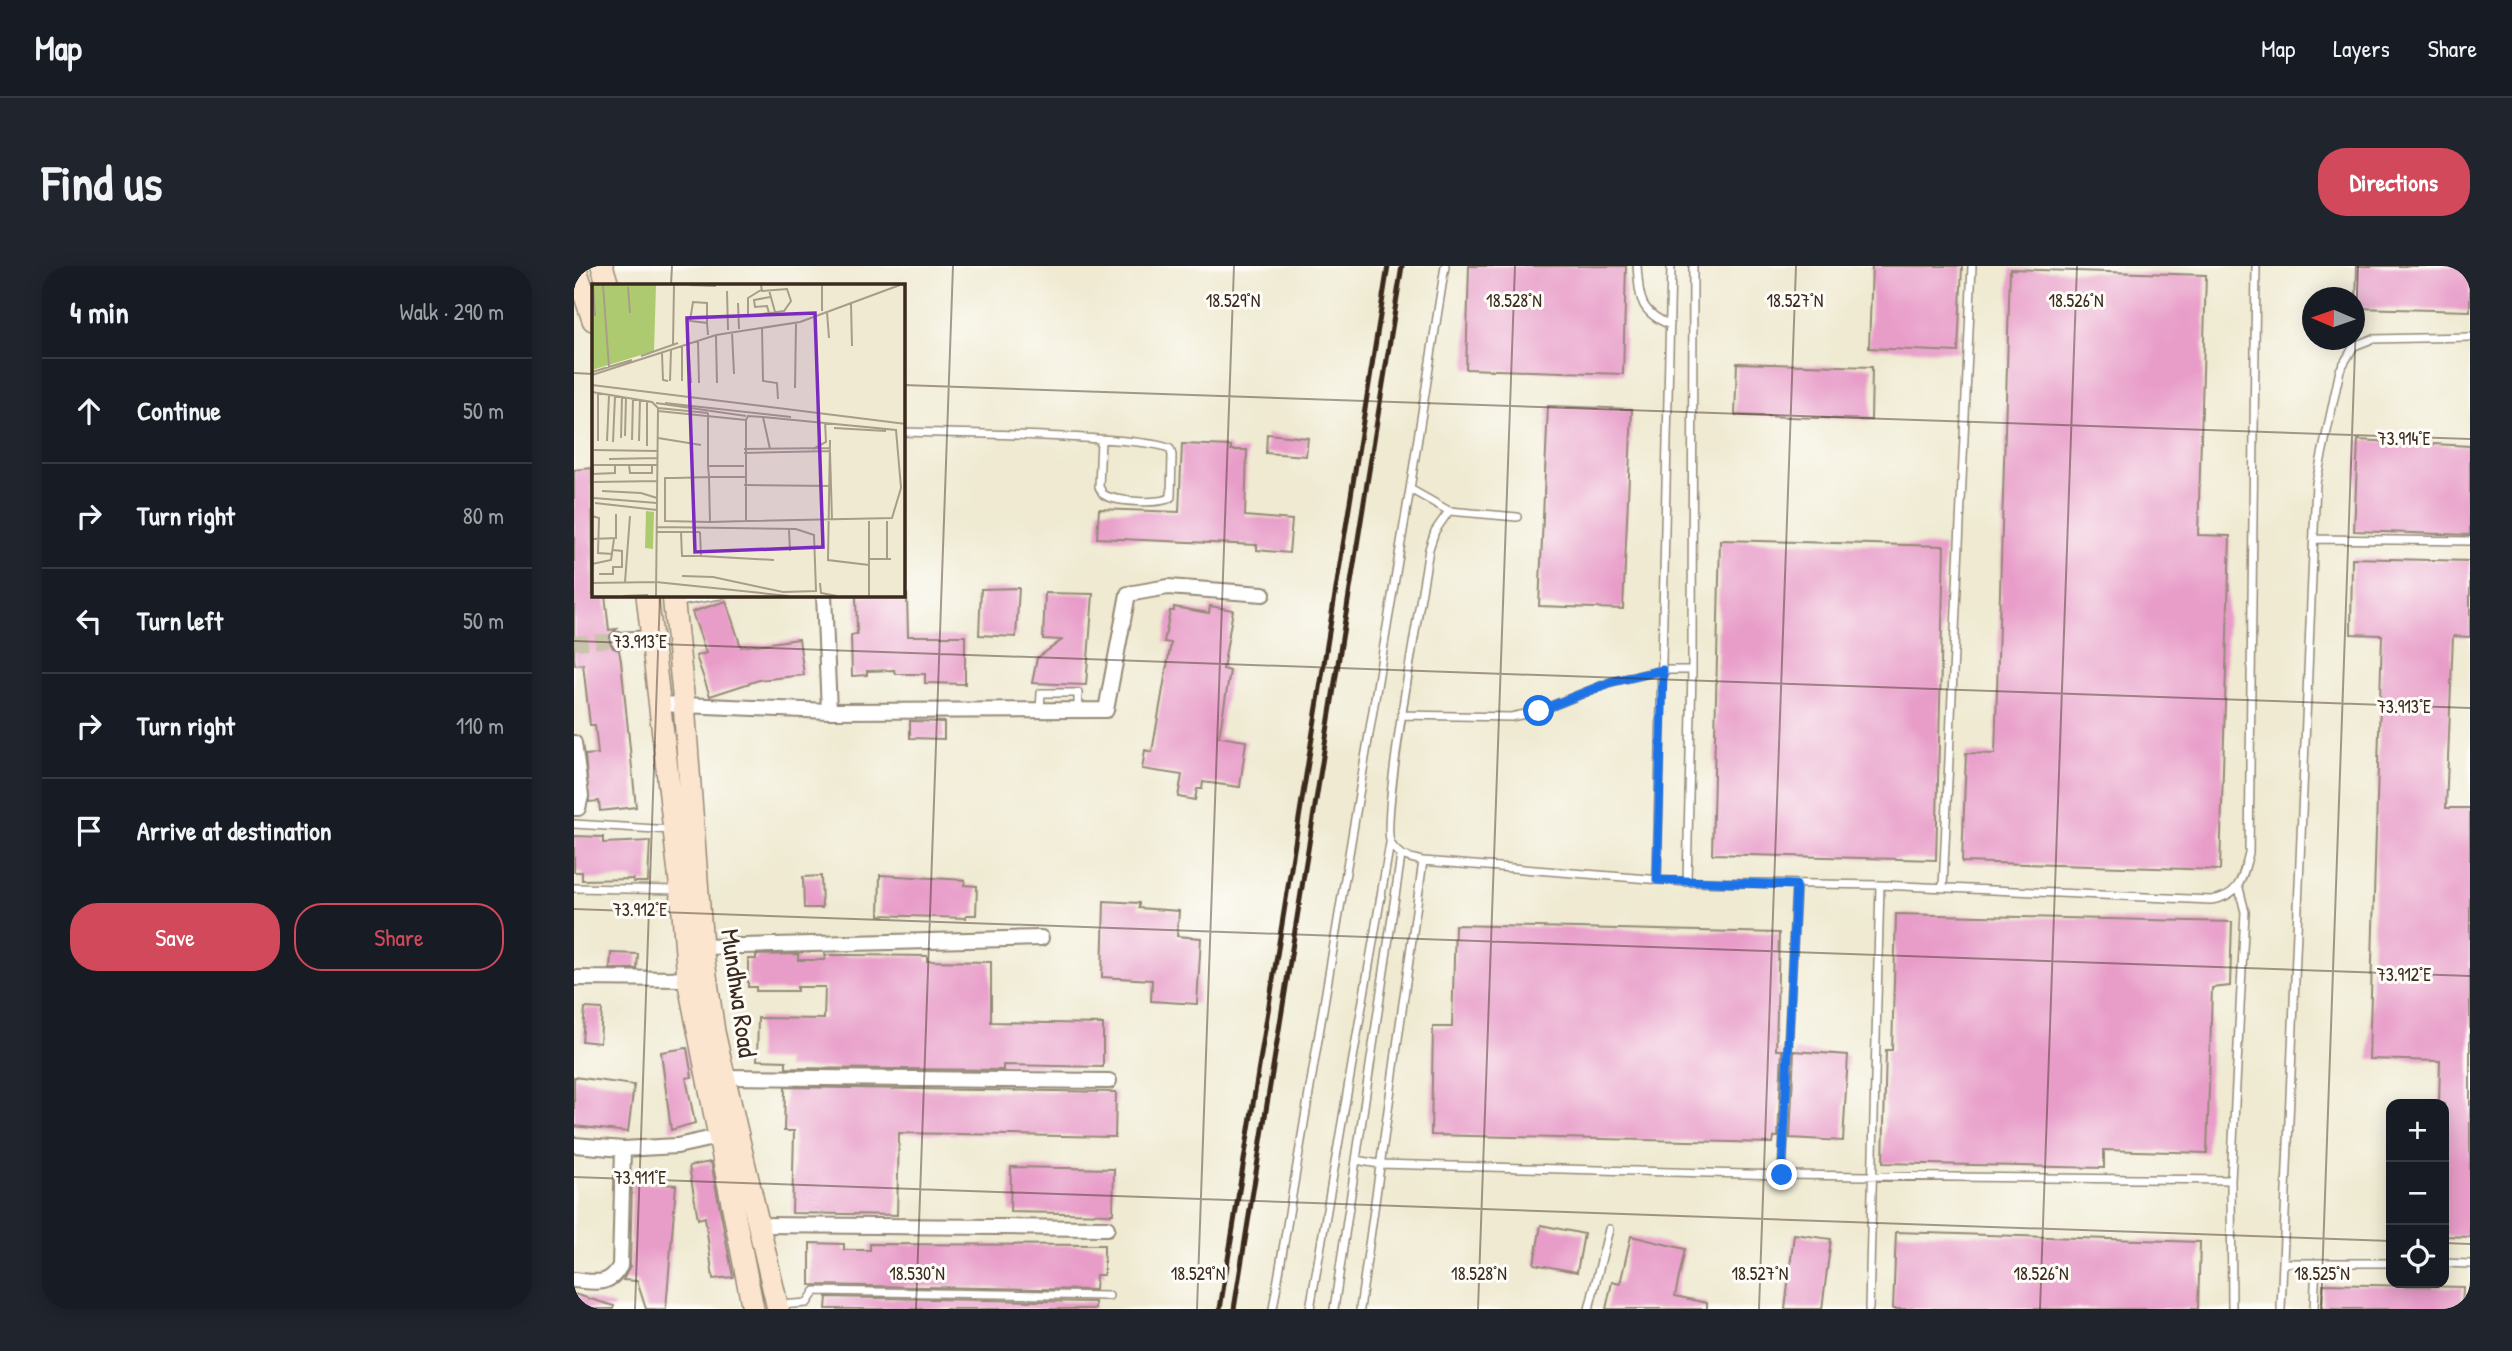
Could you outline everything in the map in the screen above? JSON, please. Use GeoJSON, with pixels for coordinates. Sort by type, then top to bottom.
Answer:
{"type":"FeatureCollection","features":[{"type":"Feature","properties":{"kind":"main road"},"geometry":{"type":"LineString","coordinates":[[575,266],[592,317]]}},
{"type":"Feature","properties":{"kind":"main road"},"geometry":{"type":"LineString","coordinates":[[602,266],[608,284]]}},
{"type":"Feature","properties":{"kind":"main road","name":"Mundhwa Road"},"geometry":{"type":"LineString","coordinates":[[647,597],[681,890],[688,979],[753,1309]]}},
{"type":"Feature","properties":{"kind":"main road","name":"Mundhwa Road"},"geometry":{"type":"LineString","coordinates":[[673,599],[684,704],[702,947],[723,1077],[777,1307]]}},
{"type":"Feature","properties":{"kind":"street"},"geometry":{"type":"LineString","coordinates":[[659,704],[829,711],[1106,710],[1128,594],[1168,587],[1263,594]]}},
{"type":"Feature","properties":{"kind":"street"},"geometry":{"type":"LineString","coordinates":[[824,597],[829,711]]}},
{"type":"Feature","properties":{"kind":"street"},"geometry":{"type":"LineString","coordinates":[[618,640],[652,638]]}},
{"type":"Feature","properties":{"kind":"street"},"geometry":{"type":"LineString","coordinates":[[574,743],[581,796],[578,808],[574,808]]}},
{"type":"Feature","properties":{"kind":"street"},"geometry":{"type":"LineString","coordinates":[[702,947],[1041,938]]}},
{"type":"Feature","properties":{"kind":"street"},"geometry":{"type":"LineString","coordinates":[[574,978],[688,979]]}},
{"type":"Feature","properties":{"kind":"street"},"geometry":{"type":"LineString","coordinates":[[723,1077],[1109,1081]]}},
{"type":"Feature","properties":{"kind":"street"},"geometry":{"type":"LineString","coordinates":[[574,1144],[623,1149],[677,1146],[718,1137]]}},
{"type":"Feature","properties":{"kind":"street"},"geometry":{"type":"LineString","coordinates":[[574,1280],[606,1282],[614,1278],[620,1266],[623,1149]]}},
{"type":"Feature","properties":{"kind":"street"},"geometry":{"type":"LineString","coordinates":[[759,1225],[1107,1228]]}},
{"type":"Feature","properties":{"kind":"lane"},"geometry":{"type":"LineString","coordinates":[[1273,1309],[1445,266]]}},
{"type":"Feature","properties":{"kind":"lane"},"geometry":{"type":"LineString","coordinates":[[1637,266],[1643,308],[1651,317],[1670,325]]}},
{"type":"Feature","properties":{"kind":"lane"},"geometry":{"type":"LineString","coordinates":[[1657,880],[1671,266]]}},
{"type":"Feature","properties":{"kind":"lane"},"geometry":{"type":"LineString","coordinates":[[1687,882],[1692,670],[1693,266]]}},
{"type":"Feature","properties":{"kind":"lane"},"geometry":{"type":"LineString","coordinates":[[1943,888],[1972,266]]}},
{"type":"Feature","properties":{"kind":"lane"},"geometry":{"type":"LineString","coordinates":[[2232,1309],[2231,1180],[2245,912],[2239,888],[2249,853],[2256,266]]}},
{"type":"Feature","properties":{"kind":"lane"},"geometry":{"type":"LineString","coordinates":[[2281,1309],[2316,483],[2329,412],[2340,370],[2354,346],[2372,339],[2470,337]]}},
{"type":"Feature","properties":{"kind":"lane"},"geometry":{"type":"LineString","coordinates":[[905,432],[1101,440],[1159,443],[1170,449],[1171,496],[1161,502],[1113,499],[1103,494],[1100,487],[1101,440]]}},
{"type":"Feature","properties":{"kind":"lane"},"geometry":{"type":"LineString","coordinates":[[1410,489],[1449,510],[1517,517]]}},
{"type":"Feature","properties":{"kind":"lane"},"geometry":{"type":"LineString","coordinates":[[1310,1309],[1390,843],[1388,821],[1402,715],[1429,549],[1434,531],[1449,510]]}},
{"type":"Feature","properties":{"kind":"lane"},"geometry":{"type":"LineString","coordinates":[[2314,539],[2470,541]]}},
{"type":"Feature","properties":{"kind":"lane"},"geometry":{"type":"LineString","coordinates":[[673,599],[696,597]]}},
{"type":"Feature","properties":{"kind":"lane"},"geometry":{"type":"LineString","coordinates":[[1402,715],[1511,717],[1539,711],[1611,682],[1663,670],[1692,670]]}},
{"type":"Feature","properties":{"kind":"lane"},"geometry":{"type":"LineString","coordinates":[[574,824],[673,830]]}},
{"type":"Feature","properties":{"kind":"lane"},"geometry":{"type":"LineString","coordinates":[[1390,843],[1401,856],[1423,861],[1687,882],[1880,885],[2211,900],[2227,898],[2239,888]]}},
{"type":"Feature","properties":{"kind":"lane"},"geometry":{"type":"LineString","coordinates":[[1334,1309],[1401,856]]}},
{"type":"Feature","properties":{"kind":"lane"},"geometry":{"type":"LineString","coordinates":[[1360,1309],[1423,861]]}},
{"type":"Feature","properties":{"kind":"lane"},"geometry":{"type":"LineString","coordinates":[[1782,1175],[1796,885]]}},
{"type":"Feature","properties":{"kind":"lane"},"geometry":{"type":"LineString","coordinates":[[1869,1309],[1880,885]]}},
{"type":"Feature","properties":{"kind":"lane"},"geometry":{"type":"LineString","coordinates":[[574,888],[681,890]]}},
{"type":"Feature","properties":{"kind":"lane"},"geometry":{"type":"LineString","coordinates":[[1356,1160],[1379,1164],[1782,1175],[2231,1180]]}},
{"type":"Feature","properties":{"kind":"lane"},"geometry":{"type":"LineString","coordinates":[[1589,1309],[1609,1229]]}},
{"type":"Feature","properties":{"kind":"lane"},"geometry":{"type":"LineString","coordinates":[[2283,1263],[2386,1263]]}},
{"type":"Feature","properties":{"kind":"lane"},"geometry":{"type":"LineString","coordinates":[[2314,1309],[2316,1263]]}},
{"type":"Feature","properties":{"kind":"lane"},"geometry":{"type":"LineString","coordinates":[[2449,1264],[2470,1264]]}},
{"type":"Feature","properties":{"kind":"lane"},"geometry":{"type":"LineString","coordinates":[[777,1307],[807,1303],[815,1291],[1109,1296]]}},
{"type":"Feature","properties":{"kind":"building"},"geometry":{"type":"Polygon","coordinates":[[[1469,266],[1626,266],[1623,374],[1466,369],[1469,266]]]}},
{"type":"Feature","properties":{"kind":"building"},"geometry":{"type":"Polygon","coordinates":[[[1872,266],[1962,266],[1958,352],[1869,348],[1872,266]]]}},
{"type":"Feature","properties":{"kind":"building"},"geometry":{"type":"Polygon","coordinates":[[[2357,266],[2470,266],[2470,311],[2365,308],[2365,287],[2356,287],[2357,266]]]}},
{"type":"Feature","properties":{"kind":"building"},"geometry":{"type":"Polygon","coordinates":[[[2010,269],[2206,275],[2198,535],[2230,536],[2220,870],[1962,862],[1966,753],[1995,754],[2010,269]]]}},
{"type":"Feature","properties":{"kind":"building"},"geometry":{"type":"Polygon","coordinates":[[[1737,363],[1872,367],[1871,420],[1735,415],[1737,363]]]}},
{"type":"Feature","properties":{"kind":"building"},"geometry":{"type":"Polygon","coordinates":[[[1548,406],[1632,409],[1623,609],[1539,606],[1548,406]]]}},
{"type":"Feature","properties":{"kind":"building"},"geometry":{"type":"Polygon","coordinates":[[[1267,434],[1308,438],[1306,456],[1266,453],[1267,434]]]}},
{"type":"Feature","properties":{"kind":"building"},"geometry":{"type":"Polygon","coordinates":[[[2358,440],[2470,446],[2470,535],[2354,531],[2358,440]]]}},
{"type":"Feature","properties":{"kind":"building"},"geometry":{"type":"Polygon","coordinates":[[[1182,444],[1231,446],[1231,450],[1247,450],[1245,516],[1292,520],[1289,553],[1257,550],[1257,545],[1097,538],[1099,509],[1179,512],[1182,444]]]}},
{"type":"Feature","properties":{"kind":"building"},"geometry":{"type":"Polygon","coordinates":[[[592,468],[592,597],[605,597],[609,630],[617,629],[610,635],[609,641],[613,648],[619,650],[621,661],[636,807],[600,811],[599,801],[589,802],[585,755],[598,754],[595,725],[590,725],[583,664],[575,665],[574,658],[574,470],[592,468]]]}},
{"type":"Feature","properties":{"kind":"building"},"geometry":{"type":"Polygon","coordinates":[[[1720,540],[1944,546],[1936,860],[1712,854],[1720,540]]]}},
{"type":"Feature","properties":{"kind":"building"},"geometry":{"type":"Polygon","coordinates":[[[2352,558],[2470,561],[2470,637],[2453,636],[2446,808],[2470,808],[2470,1237],[2449,1236],[2449,1099],[2439,1099],[2440,1061],[2369,1059],[2382,635],[2351,634],[2352,558]]]}},
{"type":"Feature","properties":{"kind":"building"},"geometry":{"type":"Polygon","coordinates":[[[1019,588],[1016,637],[979,635],[981,589],[1019,588]]]}},
{"type":"Feature","properties":{"kind":"building"},"geometry":{"type":"Polygon","coordinates":[[[1045,593],[1093,594],[1086,685],[1032,683],[1037,658],[1062,640],[1043,639],[1045,593]]]}},
{"type":"Feature","properties":{"kind":"building"},"geometry":{"type":"Polygon","coordinates":[[[905,595],[908,636],[965,636],[965,684],[925,683],[925,674],[895,674],[894,670],[867,671],[867,675],[852,676],[851,635],[857,634],[856,597],[905,595]]]}},
{"type":"Feature","properties":{"kind":"building"},"geometry":{"type":"Polygon","coordinates":[[[726,601],[741,647],[799,639],[804,675],[759,680],[710,696],[696,656],[706,653],[692,612],[726,601]]]}},
{"type":"Feature","properties":{"kind":"building"},"geometry":{"type":"Polygon","coordinates":[[[1210,606],[1233,610],[1223,669],[1230,671],[1219,737],[1246,741],[1240,787],[1203,782],[1202,789],[1197,789],[1195,800],[1178,797],[1182,775],[1142,769],[1145,750],[1152,752],[1171,643],[1164,642],[1170,611],[1174,611],[1174,607],[1209,613],[1210,606]]]}},
{"type":"Feature","properties":{"kind":"building"},"geometry":{"type":"Polygon","coordinates":[[[910,721],[944,722],[944,739],[910,738],[910,721]]]}},
{"type":"Feature","properties":{"kind":"building"},"geometry":{"type":"Polygon","coordinates":[[[574,836],[603,837],[603,843],[650,841],[648,882],[633,882],[633,879],[582,880],[582,872],[574,872],[574,836]]]}},
{"type":"Feature","properties":{"kind":"building"},"geometry":{"type":"Polygon","coordinates":[[[880,875],[965,880],[964,885],[977,886],[976,915],[966,915],[966,918],[879,915],[880,875]]]}},
{"type":"Feature","properties":{"kind":"building"},"geometry":{"type":"Polygon","coordinates":[[[821,876],[822,908],[804,908],[803,877],[821,876]]]}},
{"type":"Feature","properties":{"kind":"building"},"geometry":{"type":"Polygon","coordinates":[[[1104,901],[1139,903],[1139,908],[1179,911],[1177,936],[1201,938],[1197,1004],[1151,1001],[1152,980],[1102,977],[1104,901]]]}},
{"type":"Feature","properties":{"kind":"building"},"geometry":{"type":"Polygon","coordinates":[[[1896,914],[2232,922],[2230,986],[2212,988],[2207,1153],[2104,1150],[2104,1168],[1883,1163],[1886,1050],[1892,1050],[1896,914]]]}},
{"type":"Feature","properties":{"kind":"building"},"geometry":{"type":"Polygon","coordinates":[[[1455,925],[1779,933],[1776,1050],[1782,1050],[1778,1137],[1774,1137],[1773,1143],[1431,1135],[1433,1027],[1452,1027],[1455,925]]]}},
{"type":"Feature","properties":{"kind":"building"},"geometry":{"type":"Polygon","coordinates":[[[611,953],[638,954],[637,969],[610,969],[611,953]]]}},
{"type":"Feature","properties":{"kind":"building"},"geometry":{"type":"Polygon","coordinates":[[[798,954],[798,960],[825,960],[825,955],[851,955],[927,956],[927,961],[991,962],[991,1022],[1103,1024],[1103,1067],[1003,1065],[1003,1070],[786,1068],[786,1061],[757,1060],[758,1018],[824,1019],[825,987],[797,987],[797,991],[756,991],[756,987],[748,987],[748,959],[756,959],[756,955],[798,954]]]}},
{"type":"Feature","properties":{"kind":"building"},"geometry":{"type":"Polygon","coordinates":[[[585,1008],[602,1009],[600,1043],[582,1041],[585,1008]]]}},
{"type":"Feature","properties":{"kind":"building"},"geometry":{"type":"Polygon","coordinates":[[[687,1048],[692,1077],[686,1078],[695,1123],[671,1130],[661,1052],[687,1048]]]}},
{"type":"Feature","properties":{"kind":"building"},"geometry":{"type":"Polygon","coordinates":[[[1794,1051],[1848,1055],[1843,1141],[1790,1138],[1794,1051]]]}},
{"type":"Feature","properties":{"kind":"building"},"geometry":{"type":"Polygon","coordinates":[[[574,1077],[634,1085],[628,1132],[574,1126],[574,1077]]]}},
{"type":"Feature","properties":{"kind":"building"},"geometry":{"type":"Polygon","coordinates":[[[785,1087],[1116,1092],[1115,1137],[899,1133],[897,1215],[792,1213],[794,1131],[784,1131],[785,1087]]]}},
{"type":"Feature","properties":{"kind":"building"},"geometry":{"type":"Polygon","coordinates":[[[711,1162],[733,1277],[713,1279],[705,1217],[698,1219],[689,1166],[711,1162]]]}},
{"type":"Feature","properties":{"kind":"building"},"geometry":{"type":"Polygon","coordinates":[[[1011,1167],[1114,1169],[1113,1214],[1010,1212],[1011,1167]]]}},
{"type":"Feature","properties":{"kind":"building"},"geometry":{"type":"Polygon","coordinates":[[[632,1182],[676,1185],[666,1309],[646,1309],[637,1281],[623,1280],[630,1266],[632,1182]]]}},
{"type":"Feature","properties":{"kind":"building"},"geometry":{"type":"Polygon","coordinates":[[[1541,1225],[1584,1234],[1577,1272],[1534,1264],[1541,1225]]]}},
{"type":"Feature","properties":{"kind":"building"},"geometry":{"type":"Polygon","coordinates":[[[1896,1232],[2200,1242],[2198,1309],[1893,1309],[1896,1232]]]}},
{"type":"Feature","properties":{"kind":"building"},"geometry":{"type":"Polygon","coordinates":[[[1794,1234],[1831,1239],[1822,1309],[1785,1309],[1794,1234]]]}},
{"type":"Feature","properties":{"kind":"building"},"geometry":{"type":"Polygon","coordinates":[[[1631,1236],[1685,1249],[1675,1296],[1707,1303],[1707,1309],[1606,1309],[1612,1282],[1620,1284],[1631,1236]]]}},
{"type":"Feature","properties":{"kind":"building"},"geometry":{"type":"Polygon","coordinates":[[[810,1243],[844,1244],[844,1250],[870,1250],[870,1244],[1104,1245],[1104,1275],[1096,1275],[1095,1290],[810,1285],[810,1243]]]}},
{"type":"Feature","properties":{"kind":"building"},"geometry":{"type":"Polygon","coordinates":[[[2323,1284],[2386,1285],[2386,1288],[2463,1287],[2462,1309],[2322,1309],[2323,1284]]]}},
{"type":"Feature","properties":{"kind":"building"},"geometry":{"type":"Polygon","coordinates":[[[574,1294],[614,1306],[613,1309],[574,1309],[574,1294]]]}},
{"type":"Feature","properties":{"kind":"building"},"geometry":{"type":"Polygon","coordinates":[[[827,1297],[1095,1302],[1095,1309],[826,1309],[827,1297]]]}},
{"type":"Feature","properties":{"kind":"tunnel"},"geometry":{"type":"LineString","coordinates":[[574,643],[618,640]]}},
{"type":"Feature","properties":{"kind":"railway"},"geometry":{"type":"LineString","coordinates":[[1220,1309],[1388,266]]}},
{"type":"Feature","properties":{"kind":"railway"},"geometry":{"type":"LineString","coordinates":[[1234,1309],[1402,266]]}},
{"type":"Feature","properties":{"kind":"route"},"geometry":{"type":"LineString","coordinates":[[1539,711],[1611,682],[1663,670],[1657,880],[1796,885],[1782,1175]]}}]}
